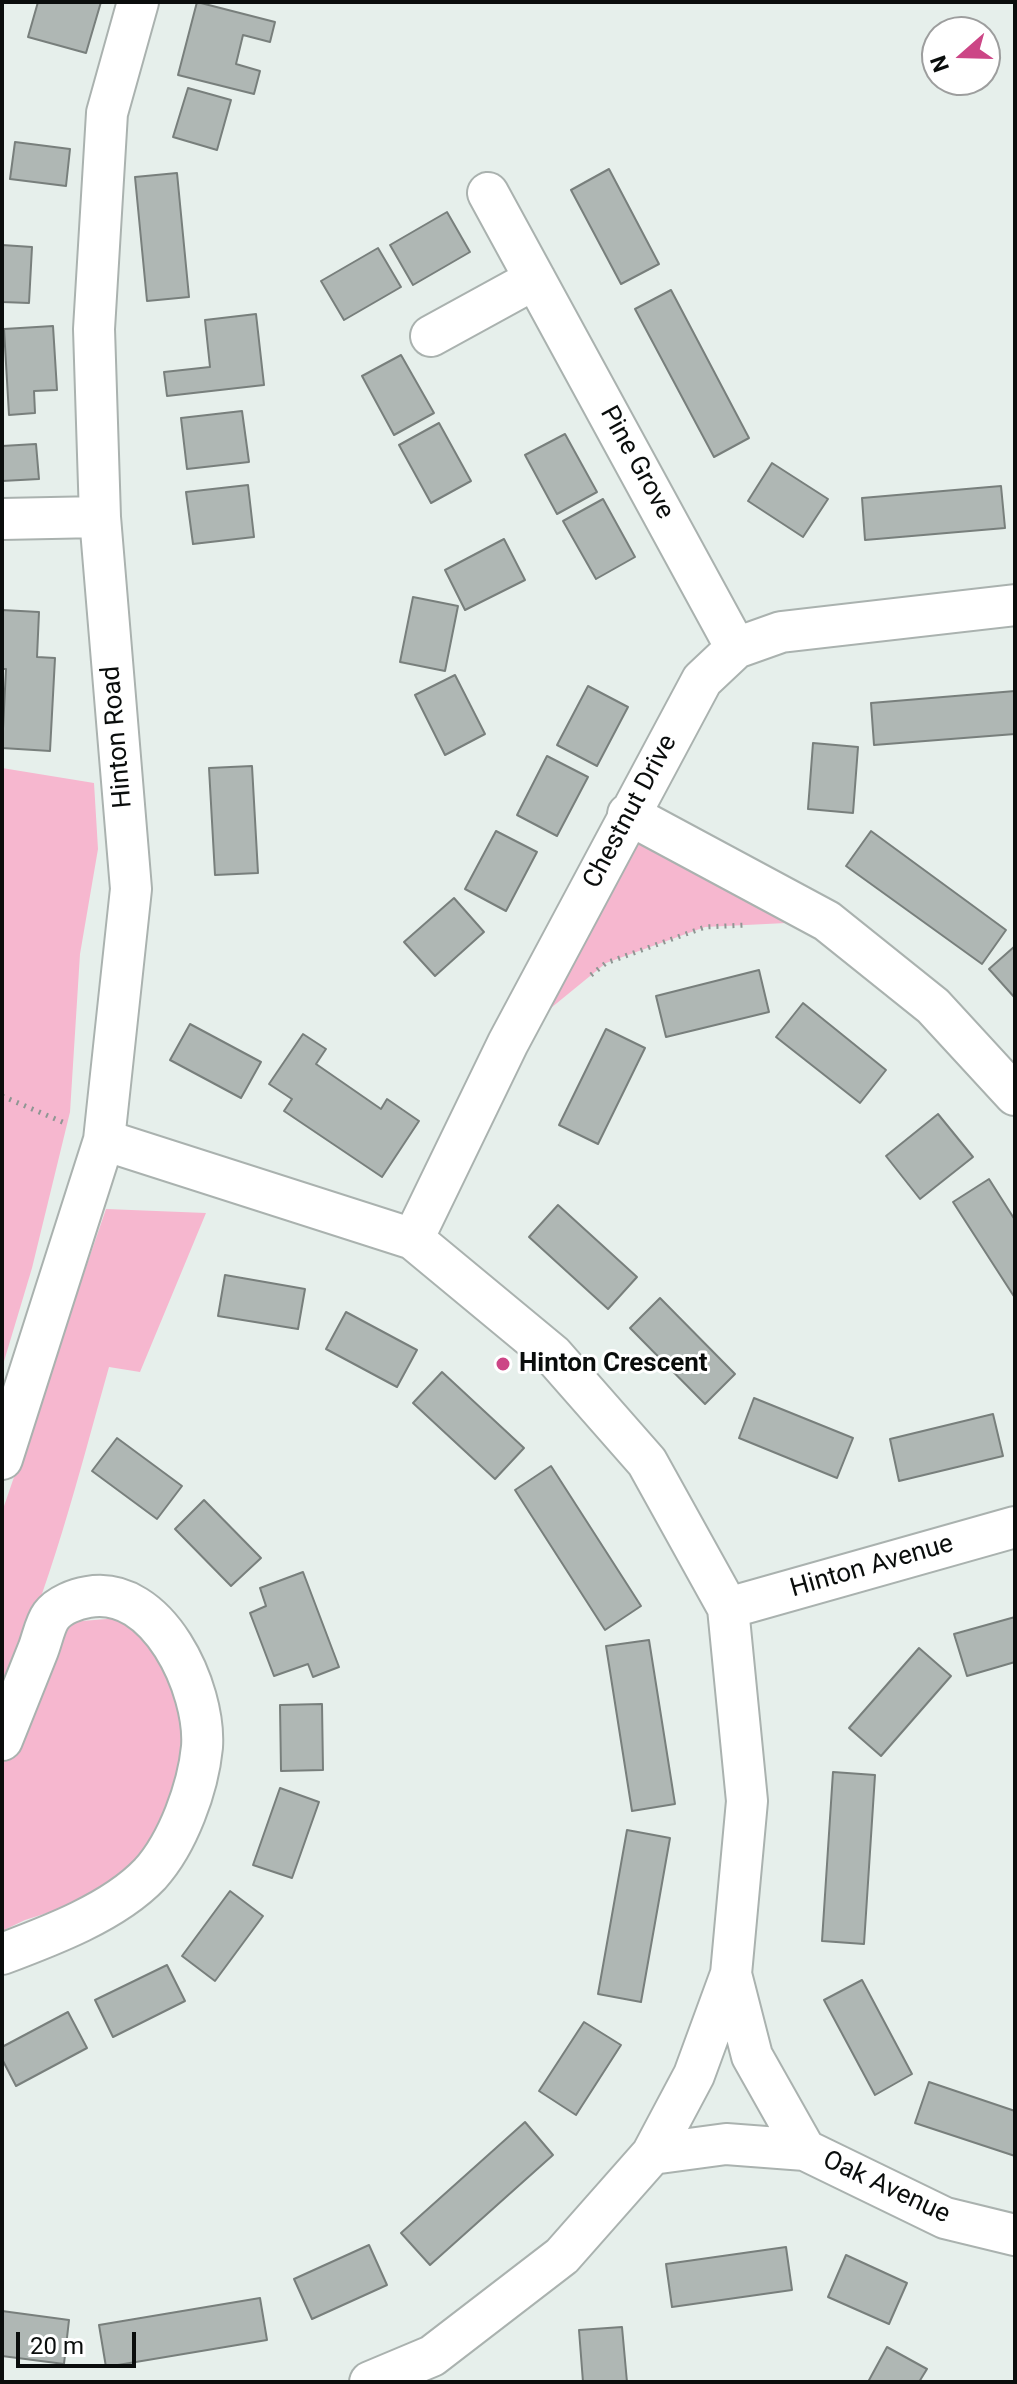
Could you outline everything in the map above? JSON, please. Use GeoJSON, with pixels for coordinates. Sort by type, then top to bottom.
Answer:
{"type":"FeatureCollection","features":[{"type":"Feature","properties":{"kind":"street","name":"Hinton Road"},"geometry":{"type":"LineString","coordinates":[[2,1459],[104,1140],[131,889],[100,517],[94,329],[107,113],[138,2]]}},
{"type":"Feature","properties":{"kind":"street","name":"Pine Grove"},"geometry":{"type":"LineString","coordinates":[[488,193],[736,648]]}},
{"type":"Feature","properties":{"kind":"street"},"geometry":{"type":"LineString","coordinates":[[431,336],[535,279]]}},
{"type":"Feature","properties":{"kind":"street"},"geometry":{"type":"LineString","coordinates":[[2,519],[100,517]]}},
{"type":"Feature","properties":{"kind":"street","name":"Chestnut Drive"},"geometry":{"type":"LineString","coordinates":[[413,1239],[508,1043],[702,680],[736,648],[781,632],[1015,605]]}},
{"type":"Feature","properties":{"kind":"street"},"geometry":{"type":"LineString","coordinates":[[628,814],[827,921],[933,1006],[1015,1095]]}},
{"type":"Feature","properties":{"kind":"street"},"geometry":{"type":"LineString","coordinates":[[104,1140],[413,1239],[553,1355],[647,1462],[728,1608],[747,1801],[731,1974],[694,2075],[652,2154],[562,2256],[444,2369],[370,2382]]}},
{"type":"Feature","properties":{"kind":"street","name":"Hinton Avenue"},"geometry":{"type":"LineString","coordinates":[[728,1608],[1015,1527]]}},
{"type":"Feature","properties":{"kind":"street"},"geometry":{"type":"LineString","coordinates":[[2,1740],[51,1616],[74,1599],[103,1594],[137,1608],[165,1630],[187,1673],[200,1711],[202,1746],[195,1785],[180,1827],[151,1873],[117,1902],[2,1954]]}},
{"type":"Feature","properties":{"kind":"street","name":"Oak Avenue"},"geometry":{"type":"LineString","coordinates":[[731,1974],[752,2056],[805,2150]]}},
{"type":"Feature","properties":{"kind":"street","name":"Oak Avenue"},"geometry":{"type":"LineString","coordinates":[[652,2154],[726,2144],[805,2150],[945,2218],[1015,2235]]}},
{"type":"Feature","properties":{"kind":"path"},"geometry":{"type":"LineString","coordinates":[[581,983],[606,963],[705,927],[751,925]]}},
{"type":"Feature","properties":{"kind":"path"},"geometry":{"type":"LineString","coordinates":[[2,1096],[104,1140]]}},
{"type":"Feature","properties":{"kind":"shaded area"},"geometry":{"type":"Polygon","coordinates":[[[2,768],[94,783],[98,849],[80,954],[70,1112],[32,1268],[2,1368],[2,768]]]}},
{"type":"Feature","properties":{"kind":"shaded area"},"geometry":{"type":"Polygon","coordinates":[[[628,814],[827,921],[705,927],[606,963],[508,1043],[628,814]]]}},
{"type":"Feature","properties":{"kind":"shaded area"},"geometry":{"type":"Polygon","coordinates":[[[106,1209],[206,1213],[140,1372],[109,1367],[49,1574],[2,1695],[2,1512],[106,1209]]]}},
{"type":"Feature","properties":{"kind":"shaded area"},"geometry":{"type":"Polygon","coordinates":[[[119,1618],[150,1632],[184,1703],[181,1789],[136,1867],[91,1899],[25,1920],[2,1931],[2,1761],[48,1650],[70,1622],[119,1618]]]}},
{"type":"Feature","properties":{"kind":"building"},"geometry":{"type":"Polygon","coordinates":[[[38,2],[101,2],[86,53],[28,37],[38,2]]]}},
{"type":"Feature","properties":{"kind":"building"},"geometry":{"type":"Polygon","coordinates":[[[197,2],[275,22],[270,42],[243,35],[236,64],[260,71],[254,94],[178,75],[197,2]]]}},
{"type":"Feature","properties":{"kind":"building"},"geometry":{"type":"Polygon","coordinates":[[[188,88],[231,100],[217,150],[173,137],[188,88]]]}},
{"type":"Feature","properties":{"kind":"building"},"geometry":{"type":"Polygon","coordinates":[[[15,142],[70,149],[66,186],[10,179],[15,142]]]}},
{"type":"Feature","properties":{"kind":"building"},"geometry":{"type":"Polygon","coordinates":[[[609,169],[659,264],[621,284],[571,190],[609,169]]]}},
{"type":"Feature","properties":{"kind":"building"},"geometry":{"type":"Polygon","coordinates":[[[177,173],[189,297],[147,301],[135,177],[177,173]]]}},
{"type":"Feature","properties":{"kind":"building"},"geometry":{"type":"Polygon","coordinates":[[[447,212],[470,252],[413,285],[390,245],[447,212]]]}},
{"type":"Feature","properties":{"kind":"building"},"geometry":{"type":"Polygon","coordinates":[[[2,245],[32,247],[29,303],[2,302],[2,245]]]}},
{"type":"Feature","properties":{"kind":"building"},"geometry":{"type":"Polygon","coordinates":[[[378,248],[401,287],[344,320],[321,281],[378,248]]]}},
{"type":"Feature","properties":{"kind":"building"},"geometry":{"type":"Polygon","coordinates":[[[671,290],[749,438],[714,457],[635,309],[671,290]]]}},
{"type":"Feature","properties":{"kind":"building"},"geometry":{"type":"Polygon","coordinates":[[[256,314],[264,385],[167,396],[164,372],[210,367],[205,320],[256,314]]]}},
{"type":"Feature","properties":{"kind":"building"},"geometry":{"type":"Polygon","coordinates":[[[53,326],[57,390],[34,391],[35,413],[9,415],[4,329],[53,326]]]}},
{"type":"Feature","properties":{"kind":"building"},"geometry":{"type":"Polygon","coordinates":[[[401,355],[434,413],[394,435],[362,376],[401,355]]]}},
{"type":"Feature","properties":{"kind":"building"},"geometry":{"type":"Polygon","coordinates":[[[242,411],[249,462],[187,469],[181,418],[242,411]]]}},
{"type":"Feature","properties":{"kind":"building"},"geometry":{"type":"Polygon","coordinates":[[[439,423],[471,481],[431,503],[399,445],[439,423]]]}},
{"type":"Feature","properties":{"kind":"building"},"geometry":{"type":"Polygon","coordinates":[[[565,434],[597,492],[557,514],[525,455],[565,434]]]}},
{"type":"Feature","properties":{"kind":"building"},"geometry":{"type":"Polygon","coordinates":[[[36,444],[39,479],[2,481],[2,446],[36,444]]]}},
{"type":"Feature","properties":{"kind":"building"},"geometry":{"type":"Polygon","coordinates":[[[772,463],[828,499],[803,537],[748,501],[772,463]]]}},
{"type":"Feature","properties":{"kind":"building"},"geometry":{"type":"Polygon","coordinates":[[[248,485],[254,537],[193,544],[186,492],[248,485]]]}},
{"type":"Feature","properties":{"kind":"building"},"geometry":{"type":"Polygon","coordinates":[[[1001,486],[1005,528],[865,540],[862,498],[1001,486]]]}},
{"type":"Feature","properties":{"kind":"building"},"geometry":{"type":"Polygon","coordinates":[[[603,499],[635,557],[596,579],[563,521],[603,499]]]}},
{"type":"Feature","properties":{"kind":"building"},"geometry":{"type":"Polygon","coordinates":[[[504,539],[525,580],[465,610],[445,570],[504,539]]]}},
{"type":"Feature","properties":{"kind":"building"},"geometry":{"type":"Polygon","coordinates":[[[413,597],[458,606],[445,671],[400,662],[413,597]]]}},
{"type":"Feature","properties":{"kind":"building"},"geometry":{"type":"Polygon","coordinates":[[[2,610],[39,612],[37,657],[55,658],[50,751],[2,748],[6,669],[2,669],[2,610]]]}},
{"type":"Feature","properties":{"kind":"building"},"geometry":{"type":"Polygon","coordinates":[[[455,675],[485,734],[445,755],[415,695],[455,675]]]}},
{"type":"Feature","properties":{"kind":"building"},"geometry":{"type":"Polygon","coordinates":[[[588,686],[628,707],[597,766],[557,745],[588,686]]]}},
{"type":"Feature","properties":{"kind":"building"},"geometry":{"type":"Polygon","coordinates":[[[1015,691],[1015,734],[874,745],[871,703],[1015,691]]]}},
{"type":"Feature","properties":{"kind":"building"},"geometry":{"type":"Polygon","coordinates":[[[813,743],[858,747],[853,813],[808,809],[813,743]]]}},
{"type":"Feature","properties":{"kind":"building"},"geometry":{"type":"Polygon","coordinates":[[[547,756],[588,777],[557,836],[517,815],[547,756]]]}},
{"type":"Feature","properties":{"kind":"building"},"geometry":{"type":"Polygon","coordinates":[[[252,766],[258,873],[215,875],[209,768],[252,766]]]}},
{"type":"Feature","properties":{"kind":"building"},"geometry":{"type":"Polygon","coordinates":[[[496,831],[537,852],[506,911],[465,889],[496,831]]]}},
{"type":"Feature","properties":{"kind":"building"},"geometry":{"type":"Polygon","coordinates":[[[871,831],[1006,930],[982,964],[846,866],[871,831]]]}},
{"type":"Feature","properties":{"kind":"building"},"geometry":{"type":"Polygon","coordinates":[[[454,898],[484,932],[435,976],[404,942],[454,898]]]}},
{"type":"Feature","properties":{"kind":"building"},"geometry":{"type":"Polygon","coordinates":[[[1015,946],[1015,998],[989,969],[1015,946]]]}},
{"type":"Feature","properties":{"kind":"building"},"geometry":{"type":"Polygon","coordinates":[[[759,970],[769,1012],[666,1037],[656,996],[759,970]]]}},
{"type":"Feature","properties":{"kind":"building"},"geometry":{"type":"Polygon","coordinates":[[[803,1003],[886,1070],[860,1103],[776,1037],[803,1003]]]}},
{"type":"Feature","properties":{"kind":"building"},"geometry":{"type":"Polygon","coordinates":[[[190,1024],[261,1062],[241,1098],[170,1060],[190,1024]]]}},
{"type":"Feature","properties":{"kind":"building"},"geometry":{"type":"Polygon","coordinates":[[[606,1029],[645,1048],[598,1144],[559,1125],[606,1029]]]}},
{"type":"Feature","properties":{"kind":"building"},"geometry":{"type":"Polygon","coordinates":[[[303,1034],[326,1049],[316,1064],[381,1109],[387,1099],[419,1121],[382,1177],[284,1111],[292,1099],[269,1084],[303,1034]]]}},
{"type":"Feature","properties":{"kind":"building"},"geometry":{"type":"Polygon","coordinates":[[[938,1114],[973,1157],[920,1199],[886,1156],[938,1114]]]}},
{"type":"Feature","properties":{"kind":"building"},"geometry":{"type":"Polygon","coordinates":[[[989,1179],[1015,1220],[1015,1298],[953,1202],[989,1179]]]}},
{"type":"Feature","properties":{"kind":"building"},"geometry":{"type":"Polygon","coordinates":[[[558,1205],[637,1277],[608,1309],[529,1237],[558,1205]]]}},
{"type":"Feature","properties":{"kind":"building"},"geometry":{"type":"Polygon","coordinates":[[[225,1275],[305,1289],[298,1329],[218,1316],[225,1275]]]}},
{"type":"Feature","properties":{"kind":"building"},"geometry":{"type":"Polygon","coordinates":[[[660,1298],[735,1374],[705,1404],[630,1328],[660,1298]]]}},
{"type":"Feature","properties":{"kind":"building"},"geometry":{"type":"Polygon","coordinates":[[[346,1312],[417,1350],[397,1387],[326,1349],[346,1312]]]}},
{"type":"Feature","properties":{"kind":"building"},"geometry":{"type":"Polygon","coordinates":[[[442,1372],[524,1448],[495,1479],[413,1403],[442,1372]]]}},
{"type":"Feature","properties":{"kind":"building"},"geometry":{"type":"Polygon","coordinates":[[[754,1398],[853,1438],[837,1478],[739,1438],[754,1398]]]}},
{"type":"Feature","properties":{"kind":"building"},"geometry":{"type":"Polygon","coordinates":[[[993,1414],[1003,1456],[899,1481],[890,1439],[993,1414]]]}},
{"type":"Feature","properties":{"kind":"building"},"geometry":{"type":"Polygon","coordinates":[[[117,1438],[182,1486],[157,1519],[92,1471],[117,1438]]]}},
{"type":"Feature","properties":{"kind":"building"},"geometry":{"type":"Polygon","coordinates":[[[551,1466],[641,1606],[605,1630],[515,1490],[551,1466]]]}},
{"type":"Feature","properties":{"kind":"building"},"geometry":{"type":"Polygon","coordinates":[[[204,1500],[261,1558],[231,1586],[175,1529],[204,1500]]]}},
{"type":"Feature","properties":{"kind":"building"},"geometry":{"type":"Polygon","coordinates":[[[303,1572],[339,1667],[313,1677],[308,1664],[274,1676],[250,1613],[266,1606],[260,1588],[303,1572]]]}},
{"type":"Feature","properties":{"kind":"building"},"geometry":{"type":"Polygon","coordinates":[[[1015,1617],[1015,1662],[967,1676],[954,1634],[1015,1617]]]}},
{"type":"Feature","properties":{"kind":"building"},"geometry":{"type":"Polygon","coordinates":[[[649,1640],[675,1804],[632,1811],[606,1646],[649,1640]]]}},
{"type":"Feature","properties":{"kind":"building"},"geometry":{"type":"Polygon","coordinates":[[[919,1648],[951,1676],[881,1756],[849,1728],[919,1648]]]}},
{"type":"Feature","properties":{"kind":"building"},"geometry":{"type":"Polygon","coordinates":[[[322,1704],[323,1770],[281,1771],[280,1705],[322,1704]]]}},
{"type":"Feature","properties":{"kind":"building"},"geometry":{"type":"Polygon","coordinates":[[[833,1772],[875,1775],[864,1944],[822,1941],[833,1772]]]}},
{"type":"Feature","properties":{"kind":"building"},"geometry":{"type":"Polygon","coordinates":[[[280,1788],[319,1802],[292,1878],[253,1865],[280,1788]]]}},
{"type":"Feature","properties":{"kind":"building"},"geometry":{"type":"Polygon","coordinates":[[[627,1830],[670,1838],[641,2002],[598,1994],[627,1830]]]}},
{"type":"Feature","properties":{"kind":"building"},"geometry":{"type":"Polygon","coordinates":[[[230,1891],[263,1916],[215,1981],[182,1956],[230,1891]]]}},
{"type":"Feature","properties":{"kind":"building"},"geometry":{"type":"Polygon","coordinates":[[[167,1965],[185,2001],[113,2037],[95,2000],[167,1965]]]}},
{"type":"Feature","properties":{"kind":"building"},"geometry":{"type":"Polygon","coordinates":[[[862,1980],[912,2074],[875,2095],[824,2000],[862,1980]]]}},
{"type":"Feature","properties":{"kind":"building"},"geometry":{"type":"Polygon","coordinates":[[[68,2012],[87,2048],[16,2086],[2,2059],[2,2047],[68,2012]]]}},
{"type":"Feature","properties":{"kind":"building"},"geometry":{"type":"Polygon","coordinates":[[[584,2022],[621,2045],[576,2115],[539,2091],[584,2022]]]}},
{"type":"Feature","properties":{"kind":"building"},"geometry":{"type":"Polygon","coordinates":[[[929,2082],[1015,2111],[1015,2156],[915,2123],[929,2082]]]}},
{"type":"Feature","properties":{"kind":"building"},"geometry":{"type":"Polygon","coordinates":[[[525,2122],[553,2155],[430,2265],[401,2233],[525,2122]]]}},
{"type":"Feature","properties":{"kind":"building"},"geometry":{"type":"Polygon","coordinates":[[[369,2245],[387,2285],[312,2319],[294,2279],[369,2245]]]}},
{"type":"Feature","properties":{"kind":"building"},"geometry":{"type":"Polygon","coordinates":[[[786,2247],[792,2290],[672,2307],[666,2264],[786,2247]]]}},
{"type":"Feature","properties":{"kind":"building"},"geometry":{"type":"Polygon","coordinates":[[[846,2255],[907,2283],[889,2324],[828,2297],[846,2255]]]}},
{"type":"Feature","properties":{"kind":"building"},"geometry":{"type":"Polygon","coordinates":[[[260,2298],[267,2340],[106,2367],[99,2325],[260,2298]]]}},
{"type":"Feature","properties":{"kind":"building"},"geometry":{"type":"Polygon","coordinates":[[[2,2311],[69,2320],[64,2364],[2,2356],[2,2311]]]}},
{"type":"Feature","properties":{"kind":"building"},"geometry":{"type":"Polygon","coordinates":[[[622,2327],[627,2382],[583,2382],[579,2330],[622,2327]]]}},
{"type":"Feature","properties":{"kind":"building"},"geometry":{"type":"Polygon","coordinates":[[[887,2347],[927,2369],[919,2382],[868,2382],[887,2347]]]}},
{"type":"Feature","properties":{"kind":"place","name":"Hinton Crescent"},"geometry":{"type":"Point","coordinates":[503,1364]}}]}
